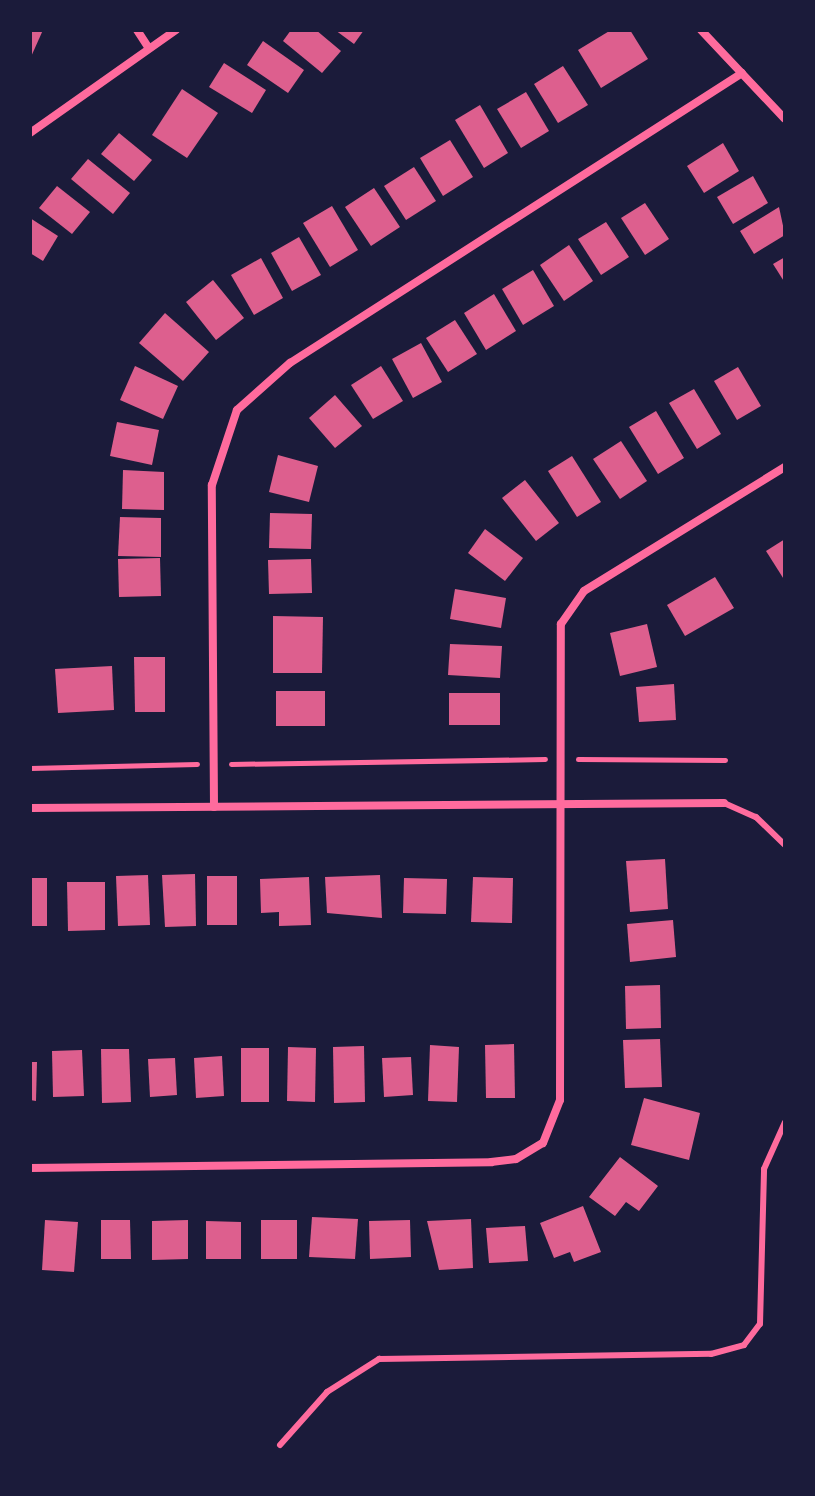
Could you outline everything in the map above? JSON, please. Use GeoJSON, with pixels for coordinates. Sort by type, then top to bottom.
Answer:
{"type":"FeatureCollection","features":[{"type":"Feature","properties":{"kind":"street"},"geometry":{"type":"LineString","coordinates":[[137,30],[148,47]]}},
{"type":"Feature","properties":{"kind":"street"},"geometry":{"type":"LineString","coordinates":[[30,133],[176,30]]}},
{"type":"Feature","properties":{"kind":"street"},"geometry":{"type":"LineString","coordinates":[[701,30],[785,119]]}},
{"type":"Feature","properties":{"kind":"street"},"geometry":{"type":"LineString","coordinates":[[214,807],[212,485],[237,410],[290,363],[742,73]]}},
{"type":"Feature","properties":{"kind":"street"},"geometry":{"type":"LineString","coordinates":[[30,1168],[491,1162],[535,1150],[556,1125],[560,1100],[557,645],[571,604],[785,467]]}},
{"type":"Feature","properties":{"kind":"street"},"geometry":{"type":"LineString","coordinates":[[30,808],[724,803]]}},
{"type":"Feature","properties":{"kind":"lane"},"geometry":{"type":"LineString","coordinates":[[724,803],[756,817],[785,845]]}},
{"type":"Feature","properties":{"kind":"lane"},"geometry":{"type":"LineString","coordinates":[[280,1445],[327,1392],[379,1359],[711,1354],[744,1345],[754,1337],[762,1305],[764,1169],[785,1122]]}},
{"type":"Feature","properties":{"kind":"path"},"geometry":{"type":"LineString","coordinates":[[251,765],[523,758]]}},
{"type":"Feature","properties":{"kind":"path"},"geometry":{"type":"LineString","coordinates":[[594,760],[725,760]]}},
{"type":"Feature","properties":{"kind":"path"},"geometry":{"type":"LineString","coordinates":[[30,768],[178,764]]}},
{"type":"Feature","properties":{"kind":"building"},"geometry":{"type":"Polygon","coordinates":[[[30,30],[43,30],[30,59],[30,30]]]}},
{"type":"Feature","properties":{"kind":"building"},"geometry":{"type":"Polygon","coordinates":[[[291,30],[316,30],[341,51],[322,73],[283,41],[291,30]]]}},
{"type":"Feature","properties":{"kind":"building"},"geometry":{"type":"Polygon","coordinates":[[[335,30],[364,30],[354,44],[335,30]]]}},
{"type":"Feature","properties":{"kind":"building"},"geometry":{"type":"Polygon","coordinates":[[[611,30],[630,30],[648,59],[601,88],[578,50],[611,30]]]}},
{"type":"Feature","properties":{"kind":"building"},"geometry":{"type":"Polygon","coordinates":[[[263,41],[304,70],[288,93],[247,65],[263,41]]]}},
{"type":"Feature","properties":{"kind":"building"},"geometry":{"type":"Polygon","coordinates":[[[224,63],[266,90],[252,113],[209,87],[224,63]]]}},
{"type":"Feature","properties":{"kind":"building"},"geometry":{"type":"Polygon","coordinates":[[[563,66],[588,105],[558,123],[534,84],[563,66]]]}},
{"type":"Feature","properties":{"kind":"building"},"geometry":{"type":"Polygon","coordinates":[[[182,89],[218,113],[187,158],[152,135],[182,89]]]}},
{"type":"Feature","properties":{"kind":"building"},"geometry":{"type":"Polygon","coordinates":[[[526,92],[549,131],[521,148],[497,109],[526,92]]]}},
{"type":"Feature","properties":{"kind":"building"},"geometry":{"type":"Polygon","coordinates":[[[480,105],[508,153],[484,168],[455,120],[480,105]]]}},
{"type":"Feature","properties":{"kind":"building"},"geometry":{"type":"Polygon","coordinates":[[[119,133],[152,160],[134,181],[101,154],[119,133]]]}},
{"type":"Feature","properties":{"kind":"building"},"geometry":{"type":"Polygon","coordinates":[[[450,140],[473,177],[443,196],[420,158],[450,140]]]}},
{"type":"Feature","properties":{"kind":"building"},"geometry":{"type":"Polygon","coordinates":[[[723,143],[739,171],[704,193],[687,166],[723,143]]]}},
{"type":"Feature","properties":{"kind":"building"},"geometry":{"type":"Polygon","coordinates":[[[88,159],[130,193],[113,214],[71,179],[88,159]]]}},
{"type":"Feature","properties":{"kind":"building"},"geometry":{"type":"Polygon","coordinates":[[[414,167],[436,201],[406,220],[384,186],[414,167]]]}},
{"type":"Feature","properties":{"kind":"building"},"geometry":{"type":"Polygon","coordinates":[[[753,176],[768,203],[733,224],[717,197],[753,176]]]}},
{"type":"Feature","properties":{"kind":"building"},"geometry":{"type":"Polygon","coordinates":[[[57,186],[90,212],[72,234],[39,208],[57,186]]]}},
{"type":"Feature","properties":{"kind":"building"},"geometry":{"type":"Polygon","coordinates":[[[374,188],[400,227],[371,246],[345,207],[374,188]]]}},
{"type":"Feature","properties":{"kind":"building"},"geometry":{"type":"Polygon","coordinates":[[[645,203],[669,239],[645,255],[621,218],[645,203]]]}},
{"type":"Feature","properties":{"kind":"building"},"geometry":{"type":"Polygon","coordinates":[[[332,206],[358,250],[330,267],[303,223],[332,206]]]}},
{"type":"Feature","properties":{"kind":"building"},"geometry":{"type":"Polygon","coordinates":[[[779,207],[785,235],[754,254],[740,231],[779,207]]]}},
{"type":"Feature","properties":{"kind":"building"},"geometry":{"type":"Polygon","coordinates":[[[30,218],[58,236],[43,261],[30,253],[30,218]]]}},
{"type":"Feature","properties":{"kind":"building"},"geometry":{"type":"Polygon","coordinates":[[[606,222],[629,257],[601,275],[578,239],[606,222]]]}},
{"type":"Feature","properties":{"kind":"building"},"geometry":{"type":"Polygon","coordinates":[[[299,237],[321,275],[292,291],[271,253],[299,237]]]}},
{"type":"Feature","properties":{"kind":"building"},"geometry":{"type":"Polygon","coordinates":[[[569,245],[593,281],[564,301],[540,265],[569,245]]]}},
{"type":"Feature","properties":{"kind":"building"},"geometry":{"type":"Polygon","coordinates":[[[785,257],[785,283],[773,264],[785,257]]]}},
{"type":"Feature","properties":{"kind":"building"},"geometry":{"type":"Polygon","coordinates":[[[261,258],[283,298],[254,315],[231,275],[261,258]]]}},
{"type":"Feature","properties":{"kind":"building"},"geometry":{"type":"Polygon","coordinates":[[[533,270],[554,306],[523,325],[502,289],[533,270]]]}},
{"type":"Feature","properties":{"kind":"building"},"geometry":{"type":"Polygon","coordinates":[[[213,280],[244,318],[216,340],[186,302],[213,280]]]}},
{"type":"Feature","properties":{"kind":"building"},"geometry":{"type":"Polygon","coordinates":[[[494,294],[516,331],[486,350],[464,313],[494,294]]]}},
{"type":"Feature","properties":{"kind":"building"},"geometry":{"type":"Polygon","coordinates":[[[165,313],[209,352],[183,381],[139,343],[165,313]]]}},
{"type":"Feature","properties":{"kind":"building"},"geometry":{"type":"Polygon","coordinates":[[[455,320],[477,354],[448,372],[426,338],[455,320]]]}},
{"type":"Feature","properties":{"kind":"building"},"geometry":{"type":"Polygon","coordinates":[[[421,343],[442,382],[413,398],[392,359],[421,343]]]}},
{"type":"Feature","properties":{"kind":"building"},"geometry":{"type":"Polygon","coordinates":[[[135,366],[178,386],[163,419],[120,400],[135,366]]]}},
{"type":"Feature","properties":{"kind":"building"},"geometry":{"type":"Polygon","coordinates":[[[381,366],[403,401],[373,419],[351,385],[381,366]]]}},
{"type":"Feature","properties":{"kind":"building"},"geometry":{"type":"Polygon","coordinates":[[[738,367],[761,406],[737,420],[714,381],[738,367]]]}},
{"type":"Feature","properties":{"kind":"building"},"geometry":{"type":"Polygon","coordinates":[[[694,389],[721,434],[697,449],[669,403],[694,389]]]}},
{"type":"Feature","properties":{"kind":"building"},"geometry":{"type":"Polygon","coordinates":[[[335,395],[362,426],[335,448],[309,418],[335,395]]]}},
{"type":"Feature","properties":{"kind":"building"},"geometry":{"type":"Polygon","coordinates":[[[656,411],[684,458],[658,474],[629,427],[656,411]]]}},
{"type":"Feature","properties":{"kind":"building"},"geometry":{"type":"Polygon","coordinates":[[[117,422],[159,430],[152,465],[110,456],[117,422]]]}},
{"type":"Feature","properties":{"kind":"building"},"geometry":{"type":"Polygon","coordinates":[[[621,441],[647,481],[620,499],[593,459],[621,441]]]}},
{"type":"Feature","properties":{"kind":"building"},"geometry":{"type":"Polygon","coordinates":[[[278,455],[318,466],[309,502],[269,492],[278,455]]]}},
{"type":"Feature","properties":{"kind":"building"},"geometry":{"type":"Polygon","coordinates":[[[572,456],[601,502],[577,517],[548,471],[572,456]]]}},
{"type":"Feature","properties":{"kind":"building"},"geometry":{"type":"Polygon","coordinates":[[[123,470],[164,472],[164,510],[122,509],[123,470]]]}},
{"type":"Feature","properties":{"kind":"building"},"geometry":{"type":"Polygon","coordinates":[[[525,480],[559,523],[536,541],[502,498],[525,480]]]}},
{"type":"Feature","properties":{"kind":"building"},"geometry":{"type":"Polygon","coordinates":[[[270,513],[312,514],[311,549],[269,548],[270,513]]]}},
{"type":"Feature","properties":{"kind":"building"},"geometry":{"type":"Polygon","coordinates":[[[120,517],[161,518],[161,557],[118,556],[120,517]]]}},
{"type":"Feature","properties":{"kind":"building"},"geometry":{"type":"Polygon","coordinates":[[[485,529],[523,558],[505,581],[468,553],[485,529]]]}},
{"type":"Feature","properties":{"kind":"building"},"geometry":{"type":"Polygon","coordinates":[[[785,539],[785,581],[766,551],[785,539]]]}},
{"type":"Feature","properties":{"kind":"building"},"geometry":{"type":"Polygon","coordinates":[[[160,558],[161,596],[119,597],[118,559],[160,558]]]}},
{"type":"Feature","properties":{"kind":"building"},"geometry":{"type":"Polygon","coordinates":[[[311,559],[312,593],[269,594],[268,560],[311,559]]]}},
{"type":"Feature","properties":{"kind":"building"},"geometry":{"type":"Polygon","coordinates":[[[715,577],[734,608],[685,636],[667,605],[715,577]]]}},
{"type":"Feature","properties":{"kind":"building"},"geometry":{"type":"Polygon","coordinates":[[[455,589],[506,598],[501,628],[450,619],[455,589]]]}},
{"type":"Feature","properties":{"kind":"building"},"geometry":{"type":"Polygon","coordinates":[[[273,616],[323,617],[322,673],[273,673],[273,616]]]}},
{"type":"Feature","properties":{"kind":"building"},"geometry":{"type":"Polygon","coordinates":[[[647,624],[657,667],[620,676],[610,633],[647,624]]]}},
{"type":"Feature","properties":{"kind":"building"},"geometry":{"type":"Polygon","coordinates":[[[450,644],[502,646],[500,678],[448,675],[450,644]]]}},
{"type":"Feature","properties":{"kind":"building"},"geometry":{"type":"Polygon","coordinates":[[[134,657],[165,657],[165,712],[135,712],[134,657]]]}},
{"type":"Feature","properties":{"kind":"building"},"geometry":{"type":"Polygon","coordinates":[[[112,666],[114,710],[58,713],[55,669],[112,666]]]}},
{"type":"Feature","properties":{"kind":"building"},"geometry":{"type":"Polygon","coordinates":[[[674,684],[676,720],[639,722],[636,687],[674,684]]]}},
{"type":"Feature","properties":{"kind":"building"},"geometry":{"type":"Polygon","coordinates":[[[276,691],[325,691],[325,726],[276,726],[276,691]]]}},
{"type":"Feature","properties":{"kind":"building"},"geometry":{"type":"Polygon","coordinates":[[[449,693],[500,693],[500,725],[449,725],[449,693]]]}},
{"type":"Feature","properties":{"kind":"building"},"geometry":{"type":"Polygon","coordinates":[[[665,859],[668,909],[630,912],[626,861],[665,859]]]}},
{"type":"Feature","properties":{"kind":"building"},"geometry":{"type":"Polygon","coordinates":[[[195,874],[196,926],[165,927],[162,875],[195,874]]]}},
{"type":"Feature","properties":{"kind":"building"},"geometry":{"type":"Polygon","coordinates":[[[148,875],[150,925],[118,926],[116,876],[148,875]]]}},
{"type":"Feature","properties":{"kind":"building"},"geometry":{"type":"Polygon","coordinates":[[[380,875],[382,918],[327,913],[325,877],[380,875]]]}},
{"type":"Feature","properties":{"kind":"building"},"geometry":{"type":"Polygon","coordinates":[[[207,876],[237,876],[237,925],[207,925],[207,876]]]}},
{"type":"Feature","properties":{"kind":"building"},"geometry":{"type":"Polygon","coordinates":[[[309,877],[311,925],[279,926],[279,912],[261,913],[260,879],[309,877]]]}},
{"type":"Feature","properties":{"kind":"building"},"geometry":{"type":"Polygon","coordinates":[[[473,877],[513,878],[512,923],[471,922],[473,877]]]}},
{"type":"Feature","properties":{"kind":"building"},"geometry":{"type":"Polygon","coordinates":[[[30,878],[47,878],[47,926],[30,926],[30,878]]]}},
{"type":"Feature","properties":{"kind":"building"},"geometry":{"type":"Polygon","coordinates":[[[404,878],[447,879],[446,914],[403,913],[404,878]]]}},
{"type":"Feature","properties":{"kind":"building"},"geometry":{"type":"Polygon","coordinates":[[[67,882],[105,882],[105,930],[68,931],[67,882]]]}},
{"type":"Feature","properties":{"kind":"building"},"geometry":{"type":"Polygon","coordinates":[[[673,920],[676,957],[630,962],[627,924],[673,920]]]}},
{"type":"Feature","properties":{"kind":"building"},"geometry":{"type":"Polygon","coordinates":[[[660,985],[661,1028],[626,1029],[625,986],[660,985]]]}},
{"type":"Feature","properties":{"kind":"building"},"geometry":{"type":"Polygon","coordinates":[[[660,1039],[662,1087],[625,1088],[623,1040],[660,1039]]]}},
{"type":"Feature","properties":{"kind":"building"},"geometry":{"type":"Polygon","coordinates":[[[514,1044],[515,1098],[486,1098],[485,1045],[514,1044]]]}},
{"type":"Feature","properties":{"kind":"building"},"geometry":{"type":"Polygon","coordinates":[[[430,1045],[459,1047],[457,1102],[428,1101],[430,1045]]]}},
{"type":"Feature","properties":{"kind":"building"},"geometry":{"type":"Polygon","coordinates":[[[364,1046],[365,1102],[334,1103],[333,1047],[364,1046]]]}},
{"type":"Feature","properties":{"kind":"building"},"geometry":{"type":"Polygon","coordinates":[[[288,1047],[316,1048],[315,1102],[287,1101],[288,1047]]]}},
{"type":"Feature","properties":{"kind":"building"},"geometry":{"type":"Polygon","coordinates":[[[241,1048],[269,1048],[269,1102],[241,1102],[241,1048]]]}},
{"type":"Feature","properties":{"kind":"building"},"geometry":{"type":"Polygon","coordinates":[[[101,1049],[129,1049],[131,1102],[102,1103],[101,1049]]]}},
{"type":"Feature","properties":{"kind":"building"},"geometry":{"type":"Polygon","coordinates":[[[82,1050],[84,1096],[53,1097],[52,1051],[82,1050]]]}},
{"type":"Feature","properties":{"kind":"building"},"geometry":{"type":"Polygon","coordinates":[[[222,1056],[224,1096],[196,1098],[194,1058],[222,1056]]]}},
{"type":"Feature","properties":{"kind":"building"},"geometry":{"type":"Polygon","coordinates":[[[411,1057],[413,1095],[384,1097],[382,1058],[411,1057]]]}},
{"type":"Feature","properties":{"kind":"building"},"geometry":{"type":"Polygon","coordinates":[[[175,1058],[177,1095],[150,1097],[148,1059],[175,1058]]]}},
{"type":"Feature","properties":{"kind":"building"},"geometry":{"type":"Polygon","coordinates":[[[30,1062],[37,1062],[36,1101],[30,1100],[30,1062]]]}},
{"type":"Feature","properties":{"kind":"building"},"geometry":{"type":"Polygon","coordinates":[[[644,1098],[700,1113],[689,1160],[631,1145],[644,1098]]]}},
{"type":"Feature","properties":{"kind":"building"},"geometry":{"type":"Polygon","coordinates":[[[620,1157],[658,1186],[639,1211],[626,1202],[615,1216],[589,1197],[620,1157]]]}},
{"type":"Feature","properties":{"kind":"building"},"geometry":{"type":"Polygon","coordinates":[[[583,1206],[601,1252],[574,1262],[570,1252],[554,1258],[540,1223],[583,1206]]]}},
{"type":"Feature","properties":{"kind":"building"},"geometry":{"type":"Polygon","coordinates":[[[312,1217],[358,1219],[355,1259],[309,1257],[312,1217]]]}},
{"type":"Feature","properties":{"kind":"building"},"geometry":{"type":"Polygon","coordinates":[[[471,1219],[473,1268],[439,1270],[427,1221],[471,1219]]]}},
{"type":"Feature","properties":{"kind":"building"},"geometry":{"type":"Polygon","coordinates":[[[45,1220],[78,1222],[74,1272],[42,1270],[45,1220]]]}},
{"type":"Feature","properties":{"kind":"building"},"geometry":{"type":"Polygon","coordinates":[[[101,1220],[130,1220],[131,1259],[101,1259],[101,1220]]]}},
{"type":"Feature","properties":{"kind":"building"},"geometry":{"type":"Polygon","coordinates":[[[188,1220],[188,1259],[152,1260],[152,1221],[188,1220]]]}},
{"type":"Feature","properties":{"kind":"building"},"geometry":{"type":"Polygon","coordinates":[[[261,1220],[297,1220],[297,1259],[261,1259],[261,1220]]]}},
{"type":"Feature","properties":{"kind":"building"},"geometry":{"type":"Polygon","coordinates":[[[410,1220],[411,1257],[370,1259],[369,1221],[410,1220]]]}},
{"type":"Feature","properties":{"kind":"building"},"geometry":{"type":"Polygon","coordinates":[[[206,1221],[241,1222],[241,1259],[206,1259],[206,1221]]]}},
{"type":"Feature","properties":{"kind":"building"},"geometry":{"type":"Polygon","coordinates":[[[525,1226],[528,1261],[489,1263],[486,1228],[525,1226]]]}}]}
